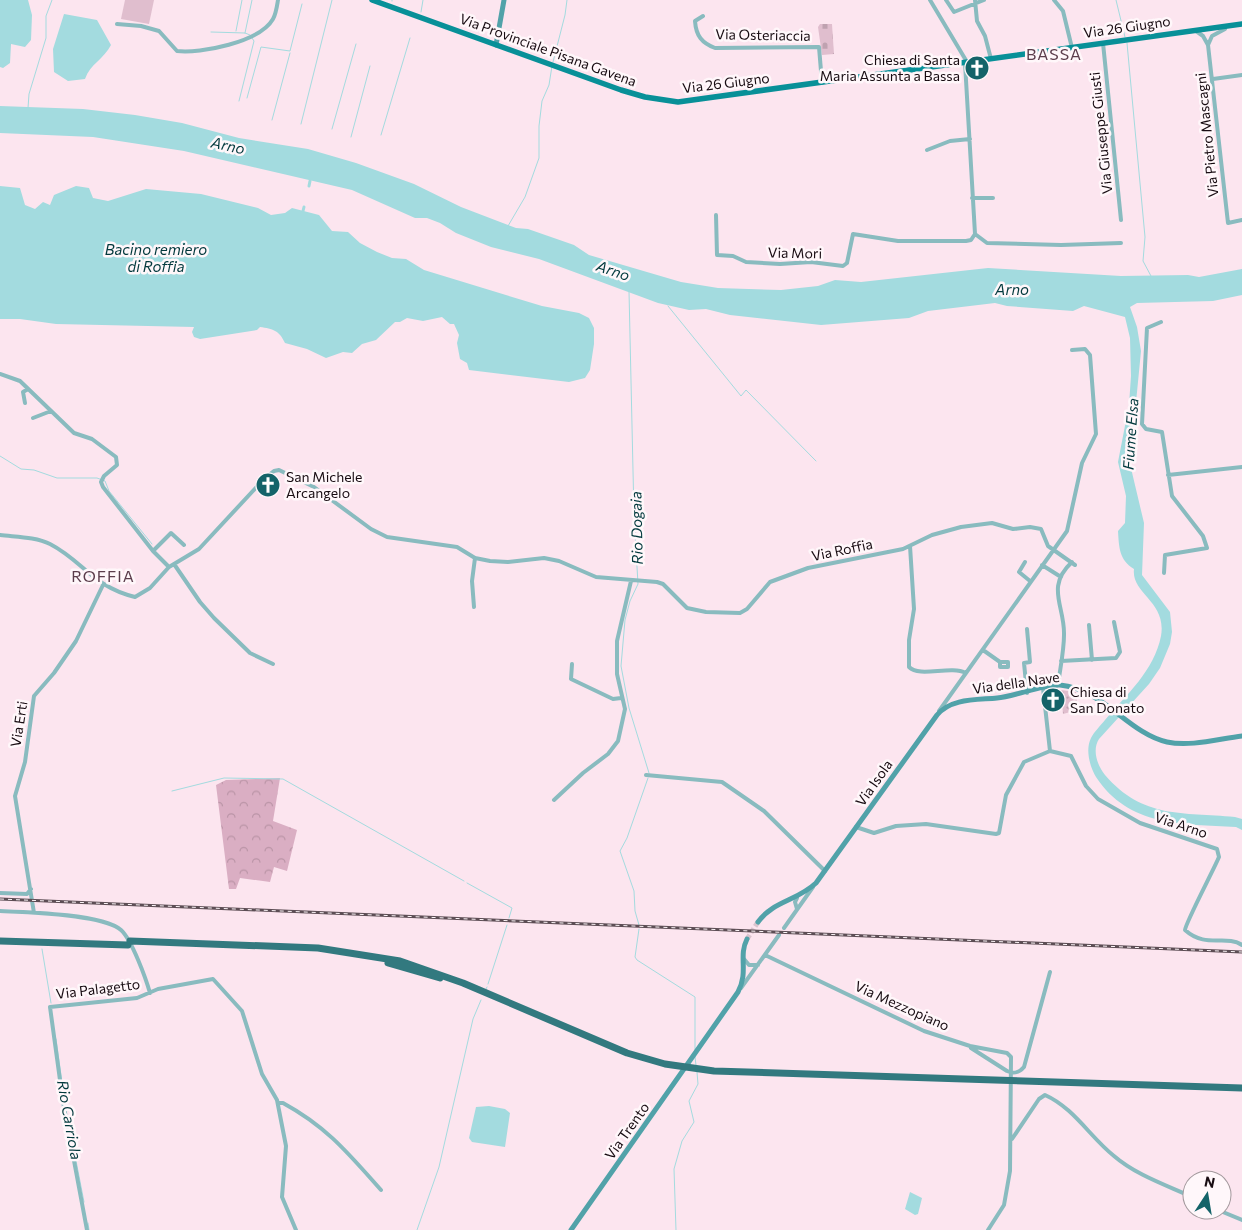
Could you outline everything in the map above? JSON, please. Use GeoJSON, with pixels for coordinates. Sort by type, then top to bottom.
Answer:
{"type":"FeatureCollection","features":[{"type":"Feature","properties":{"kind":"highway"},"geometry":{"type":"LineString","coordinates":[[0,937],[319,953],[388,964],[462,986],[624,1056],[682,1069],[714,1073],[1242,1090]]}},
{"type":"Feature","properties":{"kind":"highway"},"geometry":{"type":"LineString","coordinates":[[0,941],[129,943]]}},
{"type":"Feature","properties":{"kind":"main road","name":"Via Provinciale Pisana Gavena"},"geometry":{"type":"LineString","coordinates":[[372,0],[621,90],[660,100]]}},
{"type":"Feature","properties":{"kind":"main road","name":"Via 26 Giugno"},"geometry":{"type":"LineString","coordinates":[[660,100],[693,101],[1240,24]]}},
{"type":"Feature","properties":{"kind":"street"},"geometry":{"type":"LineString","coordinates":[[117,24],[148,27],[159,32],[177,51],[188,53],[212,49],[258,33],[273,19],[278,0]]}},
{"type":"Feature","properties":{"kind":"street"},"geometry":{"type":"LineString","coordinates":[[496,45],[504,0]]}},
{"type":"Feature","properties":{"kind":"street"},"geometry":{"type":"LineString","coordinates":[[930,0],[966,63],[974,234],[987,242],[1061,245],[1120,243]]}},
{"type":"Feature","properties":{"kind":"street"},"geometry":{"type":"LineString","coordinates":[[946,0],[954,12],[984,0]]}},
{"type":"Feature","properties":{"kind":"street"},"geometry":{"type":"LineString","coordinates":[[1054,0],[1064,11],[1072,48]]}},
{"type":"Feature","properties":{"kind":"street"},"geometry":{"type":"LineString","coordinates":[[975,2],[977,22],[985,36],[990,59]]}},
{"type":"Feature","properties":{"kind":"street","name":"Via Osteriaccia"},"geometry":{"type":"LineString","coordinates":[[703,16],[696,21],[696,32],[701,40],[716,48],[820,47],[822,83]]}},
{"type":"Feature","properties":{"kind":"street"},"geometry":{"type":"LineString","coordinates":[[1208,45],[1212,36],[1216,33],[1240,24]]}},
{"type":"Feature","properties":{"kind":"street"},"geometry":{"type":"LineString","coordinates":[[1194,30],[1204,36],[1208,45]]}},
{"type":"Feature","properties":{"kind":"street","name":"Via Giuseppe Giusti"},"geometry":{"type":"LineString","coordinates":[[1104,43],[1121,220]]}},
{"type":"Feature","properties":{"kind":"street","name":"Via Pietro Mascagni"},"geometry":{"type":"LineString","coordinates":[[1208,45],[1228,223],[1242,220]]}},
{"type":"Feature","properties":{"kind":"street"},"geometry":{"type":"LineString","coordinates":[[1213,79],[1242,75]]}},
{"type":"Feature","properties":{"kind":"street"},"geometry":{"type":"LineString","coordinates":[[927,150],[950,141],[970,139]]}},
{"type":"Feature","properties":{"kind":"street"},"geometry":{"type":"LineString","coordinates":[[972,198],[993,198]]}},
{"type":"Feature","properties":{"kind":"street","name":"Via Mori"},"geometry":{"type":"LineString","coordinates":[[716,215],[717,255],[733,256],[746,262],[769,264],[811,262],[843,266],[847,263],[853,234],[898,241],[966,241],[971,240],[974,234]]}},
{"type":"Feature","properties":{"kind":"street"},"geometry":{"type":"LineString","coordinates":[[1161,322],[1147,328],[1142,424],[1146,429],[1157,429],[1162,432],[1172,496],[1203,536],[1207,548],[1165,555],[1164,573]]}},
{"type":"Feature","properties":{"kind":"street","name":"Via Isola"},"geometry":{"type":"LineString","coordinates":[[784,928],[796,911],[798,903],[825,871],[1066,531],[1082,463],[1096,434],[1090,355],[1085,349],[1072,350]]}},
{"type":"Feature","properties":{"kind":"street"},"geometry":{"type":"LineString","coordinates":[[0,374],[13,377],[74,433],[92,440],[116,457],[118,460],[117,465],[104,476],[101,482],[106,492],[169,567]]}},
{"type":"Feature","properties":{"kind":"street"},"geometry":{"type":"LineString","coordinates":[[24,403],[23,392],[28,389]]}},
{"type":"Feature","properties":{"kind":"street"},"geometry":{"type":"LineString","coordinates":[[33,418],[51,412]]}},
{"type":"Feature","properties":{"kind":"street"},"geometry":{"type":"LineString","coordinates":[[1168,475],[1242,467]]}},
{"type":"Feature","properties":{"kind":"street"},"geometry":{"type":"LineString","coordinates":[[0,535],[47,543],[58,548],[103,585],[131,596],[140,595],[158,580],[169,567],[200,549],[264,479],[274,471],[279,470],[314,487],[371,528],[387,537],[457,547],[475,558],[472,580],[474,606]]}},
{"type":"Feature","properties":{"kind":"street","name":"Via Roffia"},"geometry":{"type":"LineString","coordinates":[[475,558],[508,562],[544,558],[562,562],[596,577],[663,584],[687,608],[706,612],[740,613],[750,606],[765,586],[778,579],[808,568],[910,546],[932,535],[961,527],[992,523],[1013,529],[1030,527],[1041,529],[1045,541],[1053,550]]}},
{"type":"Feature","properties":{"kind":"street"},"geometry":{"type":"LineString","coordinates":[[154,551],[171,533],[184,545]]}},
{"type":"Feature","properties":{"kind":"street"},"geometry":{"type":"LineString","coordinates":[[910,546],[914,609],[909,667],[918,671],[956,670],[966,673]]}},
{"type":"Feature","properties":{"kind":"street"},"geometry":{"type":"LineString","coordinates":[[1053,550],[1074,564],[1061,577],[1057,592],[1064,634],[1058,685]]}},
{"type":"Feature","properties":{"kind":"street"},"geometry":{"type":"LineString","coordinates":[[1025,562],[1019,572],[1030,582]]}},
{"type":"Feature","properties":{"kind":"street"},"geometry":{"type":"LineString","coordinates":[[174,564],[200,602],[214,618],[250,653],[273,664]]}},
{"type":"Feature","properties":{"kind":"street"},"geometry":{"type":"LineString","coordinates":[[1042,565],[1061,577]]}},
{"type":"Feature","properties":{"kind":"street"},"geometry":{"type":"LineString","coordinates":[[554,800],[617,744],[625,710],[621,698],[616,666],[616,641],[633,581]]}},
{"type":"Feature","properties":{"kind":"street","name":"Via Erti"},"geometry":{"type":"LineString","coordinates":[[34,913],[15,796],[25,762],[34,696],[54,673],[76,641],[103,585]]}},
{"type":"Feature","properties":{"kind":"street"},"geometry":{"type":"LineString","coordinates":[[1061,661],[1092,660],[1119,656],[1120,652],[1114,622]]}},
{"type":"Feature","properties":{"kind":"street"},"geometry":{"type":"LineString","coordinates":[[1089,625],[1092,660]]}},
{"type":"Feature","properties":{"kind":"street"},"geometry":{"type":"LineString","coordinates":[[1027,629],[1030,662],[1024,663],[1027,693]]}},
{"type":"Feature","properties":{"kind":"street"},"geometry":{"type":"LineString","coordinates":[[982,650],[1000,662]]}},
{"type":"Feature","properties":{"kind":"street"},"geometry":{"type":"LineString","coordinates":[[572,664],[571,679],[616,700],[621,698]]}},
{"type":"Feature","properties":{"kind":"street","name":"Via della Nave"},"geometry":{"type":"LineString","coordinates":[[937,714],[954,703],[1027,693],[1058,685],[1079,689],[1166,742],[1186,743],[1242,736]]}},
{"type":"Feature","properties":{"kind":"street"},"geometry":{"type":"LineString","coordinates":[[856,827],[874,833],[896,826],[926,824],[996,834],[1001,828],[1006,795],[1024,762],[1050,751],[1043,688]]}},
{"type":"Feature","properties":{"kind":"street"},"geometry":{"type":"LineString","coordinates":[[953,691],[954,703]]}},
{"type":"Feature","properties":{"kind":"street"},"geometry":{"type":"LineString","coordinates":[[950,696],[954,703]]}},
{"type":"Feature","properties":{"kind":"street","name":"Via Arno"},"geometry":{"type":"LineString","coordinates":[[1050,751],[1071,756],[1090,792],[1131,819],[1217,850],[1219,857],[1200,900],[1186,923],[1185,930],[1202,940],[1235,942],[1242,945]]}},
{"type":"Feature","properties":{"kind":"street"},"geometry":{"type":"LineString","coordinates":[[646,775],[722,782],[764,811],[825,871]]}},
{"type":"Feature","properties":{"kind":"street"},"geometry":{"type":"LineString","coordinates":[[0,893],[27,894],[31,889]]}},
{"type":"Feature","properties":{"kind":"street","name":"Via Isola"},"geometry":{"type":"LineString","coordinates":[[758,922],[768,910],[786,902],[798,903]]}},
{"type":"Feature","properties":{"kind":"street","name":"Via Palagetto"},"geometry":{"type":"LineString","coordinates":[[0,911],[107,922],[123,931],[138,961],[150,993]]}},
{"type":"Feature","properties":{"kind":"street"},"geometry":{"type":"LineString","coordinates":[[738,992],[779,935]]}},
{"type":"Feature","properties":{"kind":"street"},"geometry":{"type":"LineString","coordinates":[[738,992],[745,978],[744,948],[747,939]]}},
{"type":"Feature","properties":{"kind":"street","name":"Via Mezzopiano"},"geometry":{"type":"LineString","coordinates":[[765,955],[924,1031],[962,1043],[1007,1053],[1012,1061],[1010,1171],[1004,1205],[988,1230]]}},
{"type":"Feature","properties":{"kind":"street"},"geometry":{"type":"LineString","coordinates":[[744,959],[754,968]]}},
{"type":"Feature","properties":{"kind":"street"},"geometry":{"type":"LineString","coordinates":[[745,969],[754,968]]}},
{"type":"Feature","properties":{"kind":"street"},"geometry":{"type":"LineString","coordinates":[[962,1043],[1007,1071],[1014,1073],[1021,1071],[1024,1067],[1050,972]]}},
{"type":"Feature","properties":{"kind":"street","name":"Via Palagetto"},"geometry":{"type":"LineString","coordinates":[[87,1230],[63,1102],[50,1007],[137,998],[158,989],[210,979],[217,982],[242,1011],[262,1074],[278,1103],[286,1146],[282,1197],[296,1230]]}},
{"type":"Feature","properties":{"kind":"street","name":"Via Trento"},"geometry":{"type":"LineString","coordinates":[[571,1230],[702,1046],[738,992]]}},
{"type":"Feature","properties":{"kind":"street"},"geometry":{"type":"LineString","coordinates":[[1011,1141],[1039,1099],[1045,1095],[1070,1111],[1114,1156],[1141,1173],[1182,1192]]}},
{"type":"Feature","properties":{"kind":"street"},"geometry":{"type":"LineString","coordinates":[[278,1103],[283,1103],[317,1123],[355,1159],[381,1190]]}},
{"type":"Feature","properties":{"kind":"green space"},"geometry":{"type":"Polygon","coordinates":[[[125,0],[154,0],[149,24],[121,19],[125,0]]]}},
{"type":"Feature","properties":{"kind":"green space"},"geometry":{"type":"Polygon","coordinates":[[[820,24],[832,24],[834,54],[822,55],[818,27],[820,24]]]}},
{"type":"Feature","properties":{"kind":"green space"},"geometry":{"type":"Polygon","coordinates":[[[1061,690],[1076,692],[1078,710],[1063,714],[1061,690]]]}},
{"type":"Feature","properties":{"kind":"green space"},"geometry":{"type":"Polygon","coordinates":[[[280,778],[273,821],[297,830],[287,871],[274,867],[270,882],[240,878],[236,889],[229,889],[216,785],[226,780],[280,778]]]}},
{"type":"Feature","properties":{"kind":"water"},"geometry":{"type":"Polygon","coordinates":[[[0,0],[28,0],[32,15],[31,40],[25,47],[11,44],[10,63],[3,68],[0,67],[0,0]]]}},
{"type":"Feature","properties":{"kind":"water"},"geometry":{"type":"Polygon","coordinates":[[[64,14],[97,20],[111,45],[90,69],[85,79],[68,81],[54,72],[53,49],[64,14]]]}},
{"type":"Feature","properties":{"kind":"water"},"geometry":{"type":"Polygon","coordinates":[[[0,106],[83,109],[135,115],[182,123],[239,138],[308,149],[356,163],[414,184],[461,207],[516,228],[528,229],[574,245],[589,255],[681,282],[718,288],[781,290],[818,286],[835,280],[861,282],[988,268],[1121,276],[1188,275],[1199,277],[1242,269],[1242,295],[1213,301],[1137,303],[1130,307],[1137,327],[1141,351],[1130,464],[1144,523],[1142,575],[1170,612],[1172,632],[1170,644],[1160,668],[1149,684],[1099,739],[1096,753],[1100,767],[1105,775],[1119,789],[1134,799],[1164,811],[1242,819],[1242,830],[1236,827],[1196,825],[1158,820],[1141,814],[1124,805],[1109,793],[1096,777],[1089,758],[1088,748],[1092,736],[1146,671],[1161,636],[1159,614],[1138,585],[1134,569],[1125,562],[1119,542],[1118,531],[1125,523],[1126,496],[1118,462],[1129,405],[1131,376],[1130,338],[1125,317],[1084,306],[1073,311],[1007,306],[995,303],[928,311],[909,318],[821,325],[730,315],[706,309],[689,310],[658,303],[539,259],[491,247],[456,233],[440,223],[427,218],[415,218],[352,190],[184,151],[93,137],[0,133],[0,106]]]}},
{"type":"Feature","properties":{"kind":"water","name":"Bacino remiero di Roffia"},"geometry":{"type":"Polygon","coordinates":[[[0,186],[20,188],[25,205],[35,209],[43,202],[50,205],[54,195],[76,186],[89,188],[93,198],[108,201],[146,189],[201,194],[258,208],[271,215],[285,213],[292,208],[319,215],[332,231],[348,232],[360,243],[392,258],[406,259],[424,270],[542,306],[579,313],[589,318],[594,328],[594,344],[590,370],[585,378],[569,382],[469,370],[467,363],[460,359],[457,343],[459,335],[454,324],[450,324],[442,317],[423,321],[407,318],[400,322],[395,322],[376,340],[362,344],[352,353],[343,352],[326,358],[307,349],[285,343],[275,331],[260,327],[257,330],[200,339],[194,337],[192,332],[194,327],[56,324],[20,319],[0,319],[0,186]]]}},
{"type":"Feature","properties":{"kind":"water"},"geometry":{"type":"Polygon","coordinates":[[[489,1106],[505,1109],[510,1113],[505,1147],[472,1142],[469,1138],[476,1107],[489,1106]]]}},
{"type":"Feature","properties":{"kind":"water"},"geometry":{"type":"Polygon","coordinates":[[[910,1192],[922,1198],[918,1214],[915,1215],[905,1209],[910,1192]]]}},
{"type":"Feature","properties":{"kind":"waterway"},"geometry":{"type":"LineString","coordinates":[[28,108],[29,94],[46,38],[46,16],[52,0]]}},
{"type":"Feature","properties":{"kind":"waterway"},"geometry":{"type":"LineString","coordinates":[[236,31],[242,0]]}},
{"type":"Feature","properties":{"kind":"waterway"},"geometry":{"type":"LineString","coordinates":[[245,33],[252,0]]}},
{"type":"Feature","properties":{"kind":"waterway"},"geometry":{"type":"LineString","coordinates":[[301,124],[332,0]]}},
{"type":"Feature","properties":{"kind":"waterway"},"geometry":{"type":"LineString","coordinates":[[421,12],[423,0]]}},
{"type":"Feature","properties":{"kind":"waterway"},"geometry":{"type":"LineString","coordinates":[[553,62],[567,0]]}},
{"type":"Feature","properties":{"kind":"waterway"},"geometry":{"type":"LineString","coordinates":[[1116,0],[1125,37]]}},
{"type":"Feature","properties":{"kind":"waterway"},"geometry":{"type":"LineString","coordinates":[[247,98],[261,47],[290,51],[302,4]]}},
{"type":"Feature","properties":{"kind":"waterway"},"geometry":{"type":"LineString","coordinates":[[211,32],[245,33],[250,35]]}},
{"type":"Feature","properties":{"kind":"waterway"},"geometry":{"type":"LineString","coordinates":[[239,101],[254,41],[252,38]]}},
{"type":"Feature","properties":{"kind":"waterway"},"geometry":{"type":"LineString","coordinates":[[381,135],[410,38]]}},
{"type":"Feature","properties":{"kind":"waterway"},"geometry":{"type":"LineString","coordinates":[[1127,43],[1145,237],[1143,261],[1151,276]]}},
{"type":"Feature","properties":{"kind":"waterway"},"geometry":{"type":"LineString","coordinates":[[332,129],[356,44]]}},
{"type":"Feature","properties":{"kind":"waterway"},"geometry":{"type":"LineString","coordinates":[[272,120],[290,53]]}},
{"type":"Feature","properties":{"kind":"waterway"},"geometry":{"type":"LineString","coordinates":[[351,137],[370,66]]}},
{"type":"Feature","properties":{"kind":"waterway"},"geometry":{"type":"LineString","coordinates":[[508,226],[525,197],[539,158],[539,126],[542,101],[549,85],[552,66]]}},
{"type":"Feature","properties":{"kind":"waterway"},"geometry":{"type":"LineString","coordinates":[[309,186],[310,181]]}},
{"type":"Feature","properties":{"kind":"waterway"},"geometry":{"type":"LineString","coordinates":[[303,211],[304,207]]}},
{"type":"Feature","properties":{"kind":"waterway","name":"Rio Dogaia"},"geometry":{"type":"LineString","coordinates":[[629,291],[634,515],[638,584],[630,601],[625,620],[621,666],[629,708],[649,773]]}},
{"type":"Feature","properties":{"kind":"waterway"},"geometry":{"type":"LineString","coordinates":[[668,306],[741,396],[746,390],[816,461]]}},
{"type":"Feature","properties":{"kind":"waterway"},"geometry":{"type":"LineString","coordinates":[[0,456],[21,469],[34,470],[57,478],[97,478],[105,481],[109,491],[152,544]]}},
{"type":"Feature","properties":{"kind":"waterway"},"geometry":{"type":"LineString","coordinates":[[172,791],[224,778],[283,779],[464,881]]}},
{"type":"Feature","properties":{"kind":"waterway","name":"Rio Dogaia"},"geometry":{"type":"LineString","coordinates":[[639,925],[635,911],[634,891],[620,851],[627,838],[648,778]]}},
{"type":"Feature","properties":{"kind":"waterway"},"geometry":{"type":"LineString","coordinates":[[467,883],[512,908],[509,918]]}},
{"type":"Feature","properties":{"kind":"waterway"},"geometry":{"type":"LineString","coordinates":[[488,984],[507,925]]}},
{"type":"Feature","properties":{"kind":"waterway","name":"Rio Dogaia"},"geometry":{"type":"LineString","coordinates":[[639,929],[635,957],[637,960],[695,997],[695,1050]]}},
{"type":"Feature","properties":{"kind":"waterway","name":"Rio Carriola"},"geometry":{"type":"LineString","coordinates":[[42,949],[51,1003]]}},
{"type":"Feature","properties":{"kind":"waterway"},"geometry":{"type":"LineString","coordinates":[[417,1230],[439,1167],[473,1019],[481,1000]]}},
{"type":"Feature","properties":{"kind":"waterway","name":"Rio Carriola"},"geometry":{"type":"LineString","coordinates":[[56,1039],[64,1097]]}},
{"type":"Feature","properties":{"kind":"waterway","name":"Rio Dogaia"},"geometry":{"type":"LineString","coordinates":[[695,1057],[696,1065]]}},
{"type":"Feature","properties":{"kind":"waterway","name":"Rio Dogaia"},"geometry":{"type":"LineString","coordinates":[[676,1230],[674,1169],[682,1141],[694,1122],[689,1101],[698,1084],[697,1072]]}},
{"type":"Feature","properties":{"kind":"waterway","name":"Rio Carriola"},"geometry":{"type":"LineString","coordinates":[[71,1135],[84,1202]]}},
{"type":"Feature","properties":{"kind":"waterway","name":"Rio Carriola"},"geometry":{"type":"LineString","coordinates":[[88,1223],[89,1230]]}},
{"type":"Feature","properties":{"kind":"tunnel"},"geometry":{"type":"LineString","coordinates":[[747,939],[758,922]]}},
{"type":"Feature","properties":{"kind":"railway"},"geometry":{"type":"LineString","coordinates":[[0,899],[1242,952]]}},
{"type":"Feature","properties":{"kind":"place","name":"Chiesa di Santa Maria Assunta a Bassa"},"geometry":{"type":"Point","coordinates":[977,68]}},
{"type":"Feature","properties":{"kind":"place","name":"San Michele Arcangelo"},"geometry":{"type":"Point","coordinates":[268,485]}},
{"type":"Feature","properties":{"kind":"place","name":"Chiesa di San Donato"},"geometry":{"type":"Point","coordinates":[1053,700]}},
{"type":"Feature","properties":{"kind":"district","name":"BASSA"},"geometry":{"type":"Point","coordinates":[1054,54]}},
{"type":"Feature","properties":{"kind":"district","name":"ROFFIA"},"geometry":{"type":"Point","coordinates":[103,576]}},
{"type":"Feature","properties":{"kind":"water label","name":"Arno"},"geometry":{"type":"Point","coordinates":[228,146]}},
{"type":"Feature","properties":{"kind":"water label","name":"Arno"},"geometry":{"type":"Point","coordinates":[613,271]}},
{"type":"Feature","properties":{"kind":"water label","name":"Arno"},"geometry":{"type":"Point","coordinates":[1012,290]}},
{"type":"Feature","properties":{"kind":"water label","name":"Fiume Elsa"},"geometry":{"type":"Point","coordinates":[1131,434]}}]}
